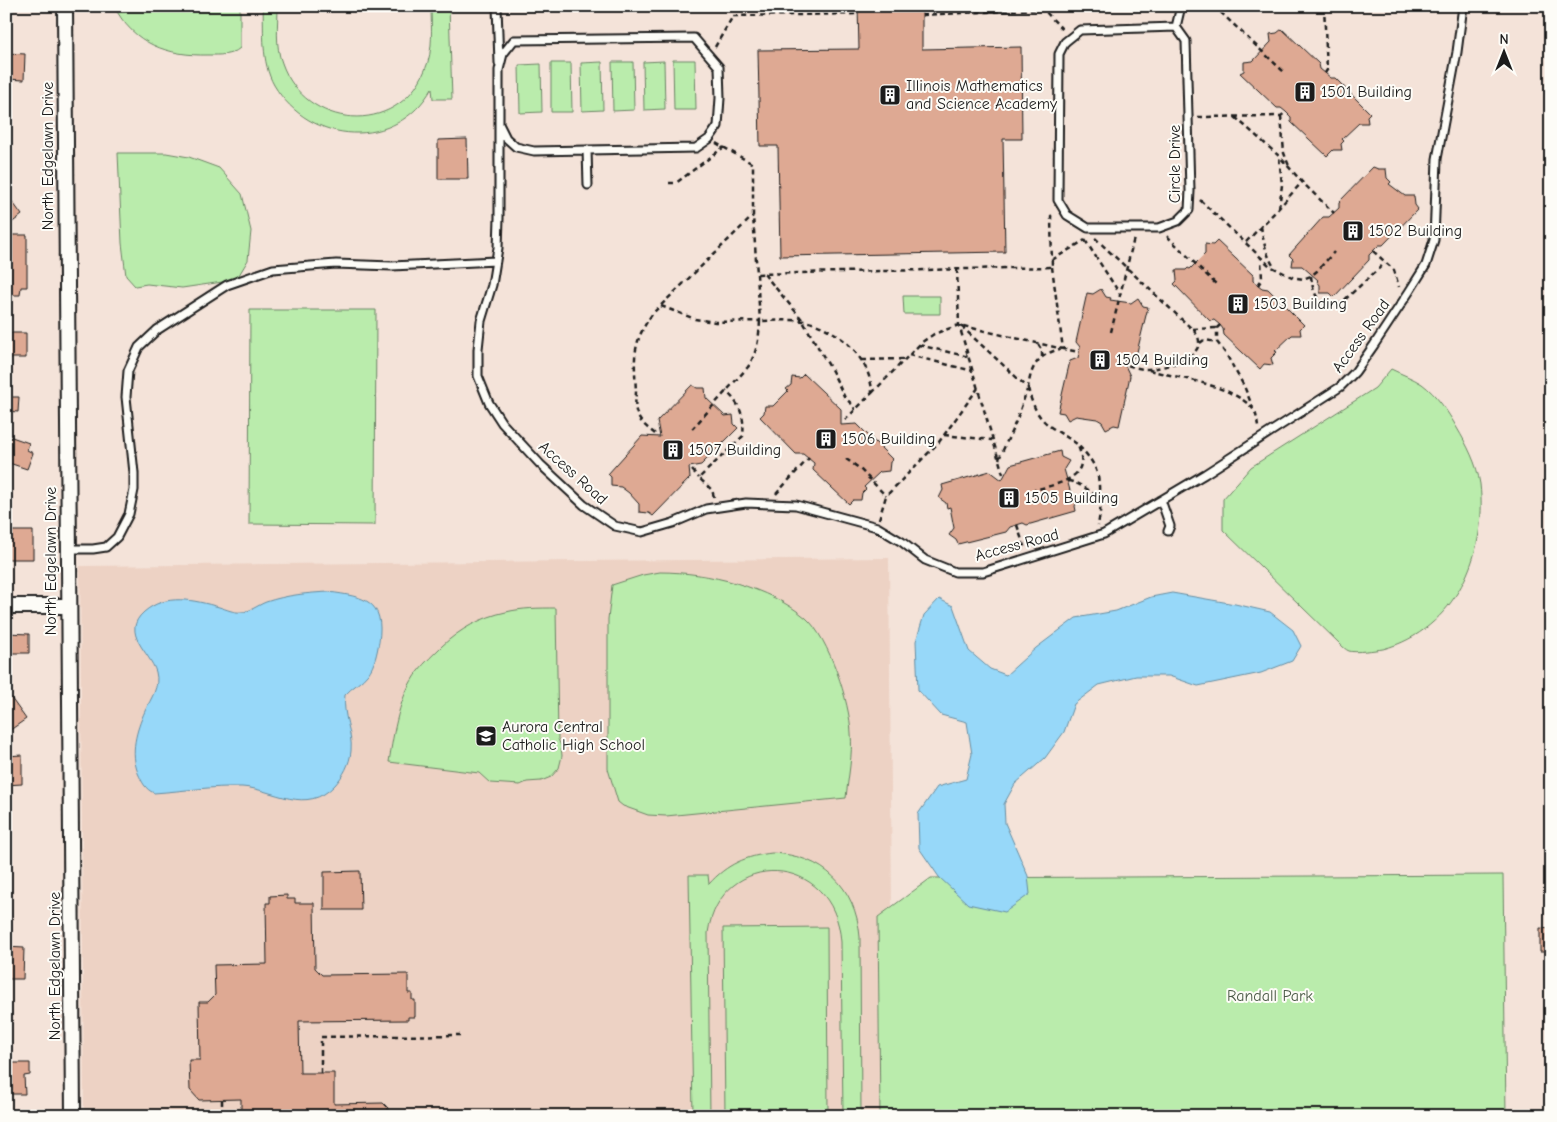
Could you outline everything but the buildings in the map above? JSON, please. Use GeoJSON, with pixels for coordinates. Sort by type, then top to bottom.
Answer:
{"type":"FeatureCollection","features":[{"type":"Feature","properties":{"kind":"street","name":"North Edgelawn Drive"},"geometry":{"type":"LineString","coordinates":[[65,6],[73,1116]]}},
{"type":"Feature","properties":{"kind":"street"},"geometry":{"type":"LineString","coordinates":[[6,606],[69,606]]}},
{"type":"Feature","properties":{"kind":"lane","name":"Access Road"},"geometry":{"type":"LineString","coordinates":[[497,6],[499,218],[492,285],[481,322],[478,376],[489,403],[502,423],[540,464],[584,505],[615,526],[642,532],[673,523],[706,510],[746,503],[796,505],[877,528],[902,542],[925,560],[955,572],[983,572],[1098,537],[1161,500],[1340,387],[1364,358],[1426,265],[1434,240],[1437,159],[1457,52],[1463,6]]}},
{"type":"Feature","properties":{"kind":"lane"},"geometry":{"type":"LineString","coordinates":[[1088,230],[1067,215],[1058,200],[1059,54],[1065,42],[1080,30],[1176,27],[1181,6]]}},
{"type":"Feature","properties":{"kind":"lane","name":"Circle Drive"},"geometry":{"type":"LineString","coordinates":[[1088,230],[1159,228],[1178,221],[1189,210],[1189,118],[1186,41],[1176,27]]}},
{"type":"Feature","properties":{"kind":"lane"},"geometry":{"type":"LineString","coordinates":[[498,124],[506,138],[516,147],[534,151],[696,148],[709,139],[718,126],[720,98],[719,67],[694,38],[514,40],[503,54],[499,70]]}},
{"type":"Feature","properties":{"kind":"lane"},"geometry":{"type":"LineString","coordinates":[[587,150],[588,185]]}},
{"type":"Feature","properties":{"kind":"lane"},"geometry":{"type":"LineString","coordinates":[[69,549],[106,547],[117,537],[129,514],[134,490],[134,473],[126,397],[128,371],[139,346],[157,330],[227,285],[273,269],[336,264],[392,266],[496,261]]}},
{"type":"Feature","properties":{"kind":"lane"},"geometry":{"type":"LineString","coordinates":[[1161,500],[1170,526],[1168,532]]}},
{"type":"Feature","properties":{"kind":"path"},"geometry":{"type":"LineString","coordinates":[[1214,6],[1285,73]]}},
{"type":"Feature","properties":{"kind":"path"},"geometry":{"type":"LineString","coordinates":[[1324,6],[1327,70],[1325,73]]}},
{"type":"Feature","properties":{"kind":"path"},"geometry":{"type":"LineString","coordinates":[[922,15],[1043,10],[1070,38]]}},
{"type":"Feature","properties":{"kind":"path"},"geometry":{"type":"LineString","coordinates":[[710,55],[734,16],[858,14]]}},
{"type":"Feature","properties":{"kind":"path"},"geometry":{"type":"LineString","coordinates":[[1189,118],[1281,116],[1286,112]]}},
{"type":"Feature","properties":{"kind":"path"},"geometry":{"type":"LineString","coordinates":[[1281,116],[1284,153],[1290,169]]}},
{"type":"Feature","properties":{"kind":"path"},"geometry":{"type":"LineString","coordinates":[[1235,117],[1279,156],[1302,182],[1334,213]]}},
{"type":"Feature","properties":{"kind":"path"},"geometry":{"type":"LineString","coordinates":[[692,429],[742,376],[754,358],[759,343],[760,322],[753,216],[753,164],[709,139]]}},
{"type":"Feature","properties":{"kind":"path"},"geometry":{"type":"LineString","coordinates":[[669,183],[676,183],[724,147]]}},
{"type":"Feature","properties":{"kind":"path"},"geometry":{"type":"LineString","coordinates":[[1278,209],[1282,185],[1279,156]]}},
{"type":"Feature","properties":{"kind":"path"},"geometry":{"type":"LineString","coordinates":[[1246,242],[1302,182]]}},
{"type":"Feature","properties":{"kind":"path"},"geometry":{"type":"LineString","coordinates":[[1190,191],[1261,257],[1275,268],[1298,278],[1303,279],[1311,276],[1334,252]]}},
{"type":"Feature","properties":{"kind":"path"},"geometry":{"type":"LineString","coordinates":[[1062,206],[1051,216],[1052,267],[1063,349]]}},
{"type":"Feature","properties":{"kind":"path"},"geometry":{"type":"LineString","coordinates":[[655,434],[646,427],[636,414],[634,357],[637,340],[652,313],[753,216]]}},
{"type":"Feature","properties":{"kind":"path"},"geometry":{"type":"LineString","coordinates":[[1262,226],[1267,252],[1275,268]]}},
{"type":"Feature","properties":{"kind":"path"},"geometry":{"type":"LineString","coordinates":[[1111,332],[1136,228]]}},
{"type":"Feature","properties":{"kind":"path"},"geometry":{"type":"LineString","coordinates":[[1159,228],[1218,286]]}},
{"type":"Feature","properties":{"kind":"path"},"geometry":{"type":"LineString","coordinates":[[1052,260],[1085,240],[1088,237],[1088,230]]}},
{"type":"Feature","properties":{"kind":"path"},"geometry":{"type":"LineString","coordinates":[[1088,230],[1192,328],[1198,337],[1199,344]]}},
{"type":"Feature","properties":{"kind":"path"},"geometry":{"type":"LineString","coordinates":[[1085,240],[1120,294]]}},
{"type":"Feature","properties":{"kind":"path"},"geometry":{"type":"LineString","coordinates":[[1373,251],[1394,270],[1399,283],[1401,304]]}},
{"type":"Feature","properties":{"kind":"path"},"geometry":{"type":"LineString","coordinates":[[1258,285],[1262,279],[1261,257]]}},
{"type":"Feature","properties":{"kind":"path"},"geometry":{"type":"LineString","coordinates":[[1311,276],[1315,296],[1319,301],[1333,305],[1340,304],[1385,263]]}},
{"type":"Feature","properties":{"kind":"path"},"geometry":{"type":"LineString","coordinates":[[757,274],[1052,267]]}},
{"type":"Feature","properties":{"kind":"path"},"geometry":{"type":"LineString","coordinates":[[957,269],[959,325],[1002,474]]}},
{"type":"Feature","properties":{"kind":"path"},"geometry":{"type":"LineString","coordinates":[[764,274],[803,321],[832,371],[845,398],[853,405],[855,410]]}},
{"type":"Feature","properties":{"kind":"path"},"geometry":{"type":"LineString","coordinates":[[661,306],[695,319],[715,322],[803,321],[825,328],[846,342],[862,360],[872,393]]}},
{"type":"Feature","properties":{"kind":"path"},"geometry":{"type":"LineString","coordinates":[[959,325],[1028,388],[1031,401],[1042,420],[1050,428],[1077,444],[1097,467],[1099,478],[1098,537]]}},
{"type":"Feature","properties":{"kind":"path"},"geometry":{"type":"LineString","coordinates":[[844,421],[919,345],[934,334],[959,325],[1079,352]]}},
{"type":"Feature","properties":{"kind":"path"},"geometry":{"type":"LineString","coordinates":[[1192,328],[1218,327],[1217,342],[1226,354],[1252,401],[1259,439]]}},
{"type":"Feature","properties":{"kind":"path"},"geometry":{"type":"LineString","coordinates":[[1145,369],[1172,365],[1187,358],[1195,352],[1199,344],[1204,340],[1217,342]]}},
{"type":"Feature","properties":{"kind":"path"},"geometry":{"type":"LineString","coordinates":[[1037,343],[1042,351],[1041,358]]}},
{"type":"Feature","properties":{"kind":"path"},"geometry":{"type":"LineString","coordinates":[[919,345],[969,357]]}},
{"type":"Feature","properties":{"kind":"path"},"geometry":{"type":"LineString","coordinates":[[999,461],[1002,449],[1017,419],[1028,388],[1032,368],[1041,358],[1063,349]]}},
{"type":"Feature","properties":{"kind":"path"},"geometry":{"type":"LineString","coordinates":[[909,355],[973,371]]}},
{"type":"Feature","properties":{"kind":"path"},"geometry":{"type":"LineString","coordinates":[[862,360],[905,359]]}},
{"type":"Feature","properties":{"kind":"path"},"geometry":{"type":"LineString","coordinates":[[1127,365],[1221,388],[1233,394],[1254,410]]}},
{"type":"Feature","properties":{"kind":"path"},"geometry":{"type":"LineString","coordinates":[[877,528],[886,496],[944,436],[978,388]]}},
{"type":"Feature","properties":{"kind":"path"},"geometry":{"type":"LineString","coordinates":[[699,478],[742,436],[742,412],[739,404],[726,391]]}},
{"type":"Feature","properties":{"kind":"path"},"geometry":{"type":"LineString","coordinates":[[944,436],[993,440]]}},
{"type":"Feature","properties":{"kind":"path"},"geometry":{"type":"LineString","coordinates":[[1068,481],[1077,472],[1080,464],[1080,450],[1077,444]]}},
{"type":"Feature","properties":{"kind":"path"},"geometry":{"type":"LineString","coordinates":[[768,504],[809,458]]}},
{"type":"Feature","properties":{"kind":"path"},"geometry":{"type":"LineString","coordinates":[[846,459],[859,468],[886,496]]}},
{"type":"Feature","properties":{"kind":"path"},"geometry":{"type":"LineString","coordinates":[[692,470],[712,490],[718,508]]}},
{"type":"Feature","properties":{"kind":"path"},"geometry":{"type":"LineString","coordinates":[[1034,490],[1074,481],[1099,500]]}},
{"type":"Feature","properties":{"kind":"path"},"geometry":{"type":"LineString","coordinates":[[1017,525],[1027,558]]}},
{"type":"Feature","properties":{"kind":"path"},"geometry":{"type":"LineString","coordinates":[[321,1073],[320,1038],[460,1035]]}},
{"type":"Feature","properties":{"kind":"path"},"geometry":{"type":"LineString","coordinates":[[222,1100],[222,1116]]}},
{"type":"Feature","properties":{"kind":"shaded area","name":"Aurora Central Catholic High School"},"geometry":{"type":"Polygon","coordinates":[[[889,558],[892,907],[878,917],[880,1116],[84,1116],[80,566],[889,558]]]}},
{"type":"Feature","properties":{"kind":"green space"},"geometry":{"type":"Polygon","coordinates":[[[114,6],[240,6],[240,48],[229,54],[216,55],[193,55],[166,50],[153,45],[131,30],[114,6]]]}},
{"type":"Feature","properties":{"kind":"green space"},"geometry":{"type":"Polygon","coordinates":[[[263,6],[278,6],[278,49],[282,63],[294,85],[310,102],[330,112],[352,117],[374,115],[394,107],[412,92],[425,70],[430,55],[431,6],[449,6],[452,99],[433,99],[432,88],[417,108],[398,123],[376,131],[353,133],[331,129],[309,120],[290,105],[274,85],[270,76],[264,47],[263,6]]]}},
{"type":"Feature","properties":{"kind":"green space"},"geometry":{"type":"Polygon","coordinates":[[[673,60],[695,60],[696,110],[674,110],[673,60]]]}},
{"type":"Feature","properties":{"kind":"green space"},"geometry":{"type":"Polygon","coordinates":[[[664,61],[665,109],[644,110],[643,62],[664,61]]]}},
{"type":"Feature","properties":{"kind":"green space"},"geometry":{"type":"Polygon","coordinates":[[[602,62],[603,110],[582,111],[581,63],[602,62]]]}},
{"type":"Feature","properties":{"kind":"green space"},"geometry":{"type":"Polygon","coordinates":[[[612,62],[633,62],[634,110],[613,111],[612,62]]]}},
{"type":"Feature","properties":{"kind":"green space"},"geometry":{"type":"Polygon","coordinates":[[[551,63],[571,63],[572,112],[551,112],[551,63]]]}},
{"type":"Feature","properties":{"kind":"green space"},"geometry":{"type":"Polygon","coordinates":[[[541,64],[542,112],[520,113],[519,65],[541,64]]]}},
{"type":"Feature","properties":{"kind":"green space"},"geometry":{"type":"Polygon","coordinates":[[[118,153],[166,153],[189,157],[219,168],[242,194],[251,231],[248,260],[236,280],[182,288],[147,284],[135,286],[126,276],[122,243],[118,153]]]}},
{"type":"Feature","properties":{"kind":"green space"},"geometry":{"type":"Polygon","coordinates":[[[903,296],[940,296],[940,314],[904,314],[903,296]]]}},
{"type":"Feature","properties":{"kind":"green space"},"geometry":{"type":"Polygon","coordinates":[[[250,310],[376,310],[375,525],[249,524],[250,310]]]}},
{"type":"Feature","properties":{"kind":"green space"},"geometry":{"type":"Polygon","coordinates":[[[1391,369],[1418,382],[1433,393],[1454,422],[1464,441],[1479,477],[1481,510],[1478,537],[1472,562],[1462,586],[1447,607],[1430,625],[1408,639],[1383,649],[1352,652],[1342,646],[1223,530],[1223,499],[1251,467],[1375,388],[1391,369]]]}},
{"type":"Feature","properties":{"kind":"green space"},"geometry":{"type":"Polygon","coordinates":[[[660,572],[698,575],[737,583],[791,607],[806,618],[814,627],[823,640],[837,672],[850,720],[851,749],[846,798],[666,816],[648,815],[623,806],[618,802],[608,769],[608,619],[612,585],[643,575],[660,572]]]}},
{"type":"Feature","properties":{"kind":"green space"},"geometry":{"type":"Polygon","coordinates":[[[556,608],[558,739],[562,756],[559,768],[551,777],[520,785],[490,783],[479,773],[389,762],[398,714],[406,691],[418,671],[442,646],[456,634],[488,617],[518,610],[556,608]]]}},
{"type":"Feature","properties":{"kind":"green space"},"geometry":{"type":"Polygon","coordinates":[[[772,853],[790,855],[821,867],[834,877],[852,903],[860,937],[861,1116],[843,1116],[841,942],[834,912],[819,890],[799,877],[777,871],[754,874],[733,886],[717,905],[708,933],[710,1116],[693,1116],[689,875],[708,875],[709,884],[723,871],[738,862],[754,856],[772,853]]]}},
{"type":"Feature","properties":{"kind":"green space","name":"Randall Park"},"geometry":{"type":"Polygon","coordinates":[[[1503,875],[1506,1116],[880,1116],[878,917],[931,878],[1503,875]]]}},
{"type":"Feature","properties":{"kind":"green space"},"geometry":{"type":"Polygon","coordinates":[[[827,927],[828,1116],[725,1116],[723,928],[827,927]]]}},
{"type":"Feature","properties":{"kind":"water"},"geometry":{"type":"Polygon","coordinates":[[[329,592],[353,596],[370,603],[379,617],[380,628],[374,663],[363,680],[345,695],[344,702],[351,751],[346,770],[335,785],[324,794],[313,799],[301,800],[242,787],[154,793],[148,789],[138,773],[134,757],[139,726],[157,683],[153,665],[136,635],[135,627],[137,620],[144,612],[161,602],[190,600],[236,612],[244,612],[266,602],[281,598],[329,592]]]}},
{"type":"Feature","properties":{"kind":"water"},"geometry":{"type":"Polygon","coordinates":[[[1172,593],[1270,612],[1293,630],[1301,646],[1292,661],[1261,673],[1198,686],[1169,676],[1136,676],[1099,685],[1074,704],[1064,732],[1045,758],[1015,784],[1004,804],[1005,823],[1028,876],[1030,894],[1005,912],[968,904],[939,877],[919,848],[918,814],[937,787],[966,779],[972,754],[967,722],[941,715],[918,690],[916,641],[924,615],[939,599],[953,606],[969,651],[990,669],[1006,675],[1036,648],[1076,618],[1116,611],[1151,597],[1172,593]]]}},
{"type":"Feature","properties":{"kind":"place","name":"1501 Building"},"geometry":{"type":"Point","coordinates":[1305,92]}},
{"type":"Feature","properties":{"kind":"place","name":"Illinois Mathematics and Science Academy"},"geometry":{"type":"Point","coordinates":[890,95]}},
{"type":"Feature","properties":{"kind":"place","name":"1502 Building"},"geometry":{"type":"Point","coordinates":[1353,231]}},
{"type":"Feature","properties":{"kind":"place","name":"1503 Building"},"geometry":{"type":"Point","coordinates":[1238,304]}},
{"type":"Feature","properties":{"kind":"place","name":"1504 Building"},"geometry":{"type":"Point","coordinates":[1100,360]}},
{"type":"Feature","properties":{"kind":"place","name":"1506 Building"},"geometry":{"type":"Point","coordinates":[826,439]}},
{"type":"Feature","properties":{"kind":"place","name":"1507 Building"},"geometry":{"type":"Point","coordinates":[673,450]}},
{"type":"Feature","properties":{"kind":"place","name":"1505 Building"},"geometry":{"type":"Point","coordinates":[1009,498]}},
{"type":"Feature","properties":{"kind":"place","name":"Aurora Central Catholic High School"},"geometry":{"type":"Point","coordinates":[486,736]}}]}
